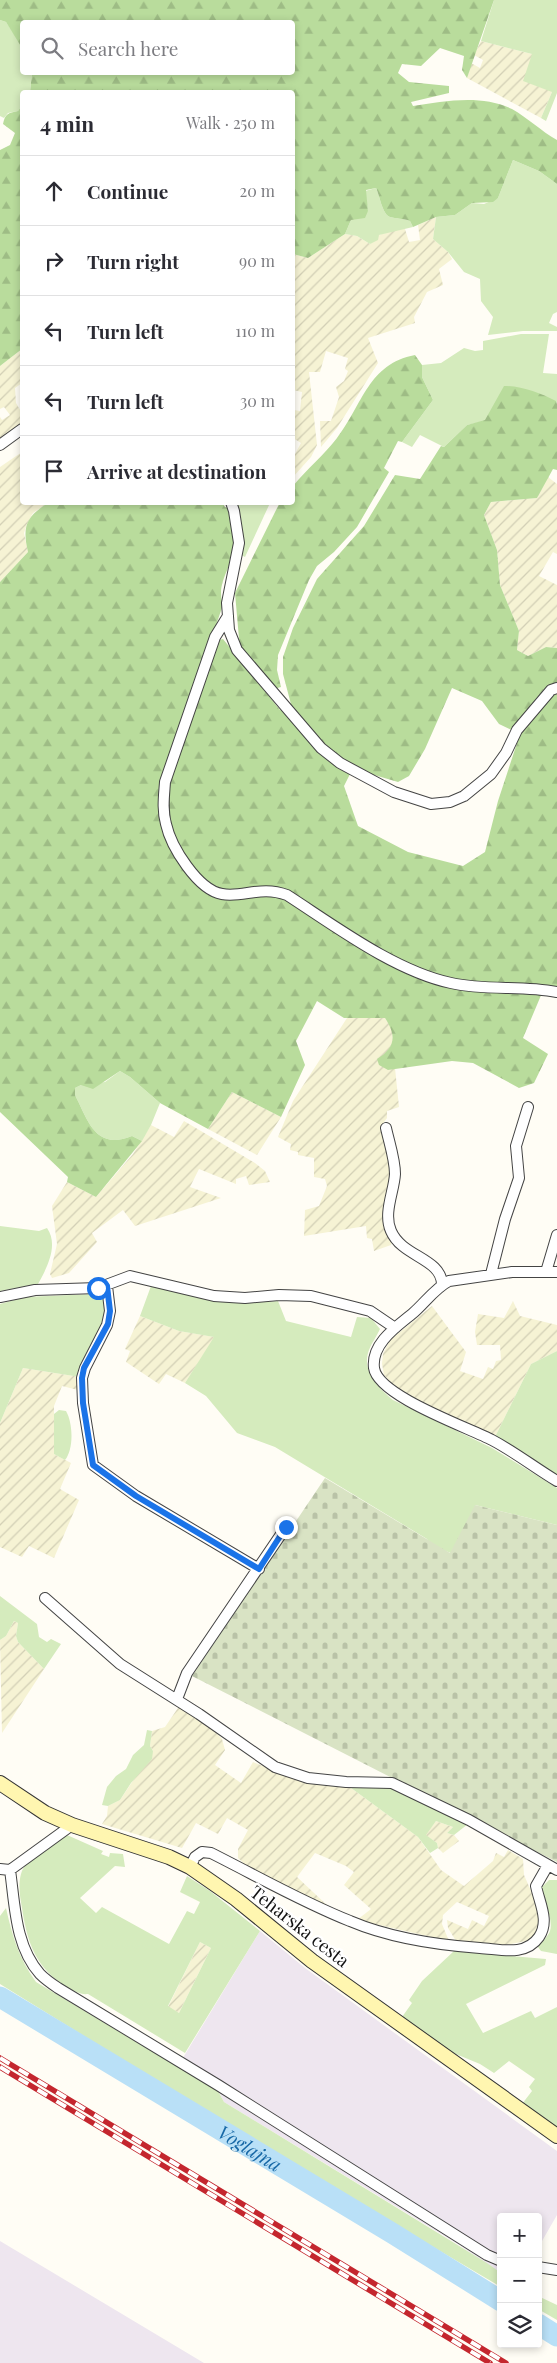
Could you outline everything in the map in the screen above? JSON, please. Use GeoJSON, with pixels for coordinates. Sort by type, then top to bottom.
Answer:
{"type":"FeatureCollection","features":[{"type":"Feature","properties":{"kind":"street"},"geometry":{"type":"LineString","coordinates":[[0,445],[20,430]]}},
{"type":"Feature","properties":{"kind":"street"},"geometry":{"type":"LineString","coordinates":[[232,505],[239,543],[227,603],[229,630],[237,650],[321,748],[340,763],[394,792],[431,804],[450,802],[464,796],[491,774],[506,754],[517,730],[551,690],[557,688]]}},
{"type":"Feature","properties":{"kind":"street"},"geometry":{"type":"LineString","coordinates":[[228,616],[216,638],[165,782],[163,802],[166,825],[177,853],[203,885],[224,895],[269,891],[287,895],[354,939],[424,976],[476,987],[557,992]]}},
{"type":"Feature","properties":{"kind":"street"},"geometry":{"type":"LineString","coordinates":[[492,1274],[505,1219],[519,1178],[516,1146],[528,1107]]}},
{"type":"Feature","properties":{"kind":"street"},"geometry":{"type":"LineString","coordinates":[[386,1128],[395,1171],[388,1215],[391,1232],[400,1246],[436,1268],[442,1276],[442,1284]]}},
{"type":"Feature","properties":{"kind":"street"},"geometry":{"type":"LineString","coordinates":[[546,1272],[557,1235]]}},
{"type":"Feature","properties":{"kind":"street"},"geometry":{"type":"LineString","coordinates":[[557,1272],[492,1274],[449,1281],[442,1284],[424,1305],[395,1328],[378,1348],[374,1362],[374,1370],[384,1385],[411,1402],[494,1441],[557,1482]]}},
{"type":"Feature","properties":{"kind":"street"},"geometry":{"type":"LineString","coordinates":[[0,1297],[35,1290],[88,1290],[107,1286],[130,1276],[214,1296],[245,1298],[279,1295],[312,1296],[370,1311],[395,1328]]}},
{"type":"Feature","properties":{"kind":"street"},"geometry":{"type":"LineString","coordinates":[[107,1286],[110,1311],[108,1324],[84,1368],[82,1378],[83,1403],[93,1465],[136,1496],[259,1569]]}},
{"type":"Feature","properties":{"kind":"street"},"geometry":{"type":"LineString","coordinates":[[177,1699],[187,1673],[286,1527]]}},
{"type":"Feature","properties":{"kind":"street"},"geometry":{"type":"LineString","coordinates":[[46,1598],[120,1664],[177,1699],[275,1767],[308,1778],[392,1783],[469,1820],[552,1868],[536,1886],[543,1912],[542,1930],[534,1943],[526,1948],[514,1951],[453,1946],[386,1932],[352,1922],[211,1853],[202,1852],[195,1857],[190,1867]]}},
{"type":"Feature","properties":{"kind":"street","name":"Teharska cesta"},"geometry":{"type":"LineString","coordinates":[[0,1783],[45,1813],[72,1825],[169,1857],[190,1867],[236,1899],[312,1961],[557,2136]]}},
{"type":"Feature","properties":{"kind":"street"},"geometry":{"type":"LineString","coordinates":[[72,1825],[5,1870],[16,1922],[22,1940],[40,1974],[101,2016],[218,2085],[487,2255],[497,2259]]}},
{"type":"Feature","properties":{"kind":"street"},"geometry":{"type":"LineString","coordinates":[[542,2268],[557,2270]]}},
{"type":"Feature","properties":{"kind":"shaded area"},"geometry":{"type":"Polygon","coordinates":[[[481,41],[532,54],[552,92],[541,118],[467,78],[471,63],[480,68],[483,60],[474,55],[481,41]]]}},
{"type":"Feature","properties":{"kind":"shaded area"},"geometry":{"type":"Polygon","coordinates":[[[436,217],[433,239],[448,252],[452,259],[439,269],[443,285],[427,292],[414,317],[415,323],[368,338],[378,363],[337,428],[321,447],[320,421],[331,421],[339,397],[336,387],[344,381],[348,371],[345,369],[348,358],[326,351],[320,372],[309,372],[317,445],[311,457],[295,475],[295,454],[301,443],[295,439],[295,410],[300,411],[302,392],[295,390],[295,255],[308,258],[345,234],[357,236],[370,244],[379,235],[396,229],[405,229],[409,242],[420,240],[418,225],[436,217]]]}},
{"type":"Feature","properties":{"kind":"shaded area"},"geometry":{"type":"Polygon","coordinates":[[[20,351],[20,384],[15,388],[16,403],[20,410],[20,427],[0,440],[0,417],[2,420],[10,415],[4,407],[0,409],[0,366],[20,351]]]}},
{"type":"Feature","properties":{"kind":"shaded area"},"geometry":{"type":"Polygon","coordinates":[[[20,453],[20,505],[45,505],[33,513],[27,524],[24,533],[28,552],[0,582],[0,467],[20,453]]]}},
{"type":"Feature","properties":{"kind":"shaded area"},"geometry":{"type":"Polygon","coordinates":[[[548,477],[557,484],[557,554],[553,552],[539,576],[557,585],[557,648],[546,647],[528,656],[517,650],[519,631],[500,585],[497,550],[484,515],[491,502],[537,498],[548,477]]]}},
{"type":"Feature","properties":{"kind":"shaded area"},"geometry":{"type":"Polygon","coordinates":[[[347,1018],[385,1018],[392,1028],[393,1042],[387,1053],[388,1070],[395,1068],[399,1107],[387,1111],[387,1118],[384,1122],[393,1171],[384,1220],[385,1230],[392,1242],[391,1245],[374,1251],[372,1239],[367,1238],[366,1226],[304,1236],[305,1210],[319,1206],[327,1186],[325,1179],[314,1177],[314,1158],[298,1155],[298,1152],[290,1150],[291,1144],[278,1137],[293,1101],[347,1018]]]}},
{"type":"Feature","properties":{"kind":"shaded area"},"geometry":{"type":"Polygon","coordinates":[[[232,1092],[281,1117],[257,1155],[208,1129],[232,1092]]]}},
{"type":"Feature","properties":{"kind":"shaded area"},"geometry":{"type":"Polygon","coordinates":[[[184,1121],[255,1163],[265,1171],[270,1182],[249,1185],[246,1176],[236,1179],[236,1184],[199,1169],[190,1187],[221,1198],[135,1226],[123,1210],[92,1233],[97,1242],[69,1273],[52,1278],[50,1274],[57,1244],[52,1206],[67,1182],[96,1197],[133,1154],[151,1125],[174,1137],[184,1121]]]}},
{"type":"Feature","properties":{"kind":"shaded area"},"geometry":{"type":"Polygon","coordinates":[[[513,1301],[520,1316],[557,1325],[557,1351],[531,1364],[495,1437],[399,1391],[384,1375],[383,1354],[390,1340],[432,1306],[466,1352],[460,1371],[483,1379],[488,1367],[493,1369],[496,1361],[501,1360],[500,1345],[477,1345],[475,1332],[478,1314],[504,1318],[513,1301]]]}},
{"type":"Feature","properties":{"kind":"shaded area"},"geometry":{"type":"Polygon","coordinates":[[[140,1316],[179,1331],[215,1337],[185,1383],[166,1374],[159,1384],[126,1362],[130,1351],[125,1349],[140,1316]]]}},
{"type":"Feature","properties":{"kind":"shaded area"},"geometry":{"type":"Polygon","coordinates":[[[23,1368],[80,1377],[78,1390],[62,1386],[54,1406],[54,1454],[71,1463],[60,1489],[79,1500],[54,1558],[29,1546],[22,1557],[0,1547],[0,1423],[23,1368]]]}},
{"type":"Feature","properties":{"kind":"shaded area"},"geometry":{"type":"Polygon","coordinates":[[[14,1621],[18,1623],[16,1636],[18,1642],[44,1669],[2,1733],[0,1640],[6,1636],[14,1621]]]}},
{"type":"Feature","properties":{"kind":"shaded area"},"geometry":{"type":"Polygon","coordinates":[[[180,1705],[211,1727],[222,1739],[225,1750],[215,1765],[241,1783],[253,1762],[294,1778],[347,1785],[418,1837],[441,1870],[464,1886],[493,1861],[496,1853],[504,1857],[508,1850],[523,1859],[524,1875],[535,1900],[540,1925],[534,1936],[526,1941],[505,1945],[456,1941],[448,1928],[447,1920],[468,1929],[472,1920],[484,1926],[489,1916],[457,1902],[443,1915],[442,1924],[449,1941],[357,1920],[371,1909],[344,1885],[354,1872],[346,1866],[315,1853],[297,1877],[329,1907],[325,1906],[249,1868],[238,1858],[238,1849],[248,1830],[227,1818],[218,1834],[196,1823],[182,1848],[102,1824],[107,1816],[108,1806],[120,1800],[153,1751],[150,1746],[152,1731],[165,1727],[180,1705]]]}},
{"type":"Feature","properties":{"kind":"shaded area"},"geometry":{"type":"Polygon","coordinates":[[[436,1821],[453,1827],[447,1833],[454,1835],[459,1841],[443,1853],[438,1848],[437,1843],[425,1835],[436,1821]]]}},
{"type":"Feature","properties":{"kind":"shaded area"},"geometry":{"type":"Polygon","coordinates":[[[260,1931],[305,1968],[557,2151],[557,2215],[542,2241],[542,2213],[497,2213],[497,2270],[459,2245],[224,2102],[218,2091],[178,2066],[260,1931]]]}},
{"type":"Feature","properties":{"kind":"shaded area"},"geometry":{"type":"Polygon","coordinates":[[[200,1942],[211,1948],[179,2013],[168,2007],[200,1942]]]}},
{"type":"Feature","properties":{"kind":"shaded area"},"geometry":{"type":"Polygon","coordinates":[[[0,2241],[204,2363],[0,2363],[0,2241]]]}},
{"type":"Feature","properties":{"kind":"green space"},"geometry":{"type":"Polygon","coordinates":[[[0,0],[494,0],[467,78],[462,70],[464,56],[440,48],[421,66],[402,64],[398,73],[409,82],[449,86],[449,93],[411,102],[413,106],[476,100],[500,104],[524,116],[557,140],[557,184],[539,171],[513,160],[498,198],[493,202],[472,203],[455,215],[436,217],[413,227],[410,221],[392,218],[387,215],[376,188],[366,190],[368,211],[365,218],[351,220],[345,234],[308,258],[295,255],[295,90],[30,90],[32,75],[295,75],[295,20],[20,20],[20,45],[6,22],[0,20],[0,0]]]}},
{"type":"Feature","properties":{"kind":"green space"},"geometry":{"type":"Polygon","coordinates":[[[494,0],[557,0],[557,93],[546,121],[541,118],[552,92],[523,81],[532,54],[481,41],[494,0]]]}},
{"type":"Feature","properties":{"kind":"green space"},"geometry":{"type":"Polygon","coordinates":[[[0,20],[6,22],[20,43],[20,75],[32,75],[30,90],[20,90],[20,108],[18,111],[8,113],[4,118],[0,116],[0,20]]]}},
{"type":"Feature","properties":{"kind":"green space"},"geometry":{"type":"Polygon","coordinates":[[[20,108],[20,351],[0,366],[0,150],[10,145],[15,133],[3,124],[5,118],[9,113],[18,111],[20,108]]]}},
{"type":"Feature","properties":{"kind":"green space"},"geometry":{"type":"Polygon","coordinates":[[[513,160],[539,171],[557,184],[557,312],[553,314],[549,323],[557,327],[557,331],[523,331],[488,335],[493,317],[481,301],[480,279],[464,272],[448,252],[433,239],[436,217],[455,215],[472,203],[484,204],[498,198],[513,160]]]}},
{"type":"Feature","properties":{"kind":"green space"},"geometry":{"type":"Polygon","coordinates":[[[376,188],[387,215],[392,218],[410,221],[413,227],[379,235],[378,240],[370,244],[357,236],[345,234],[351,220],[368,211],[365,191],[376,188]]]}},
{"type":"Feature","properties":{"kind":"green space"},"geometry":{"type":"Polygon","coordinates":[[[521,334],[549,334],[543,373],[557,374],[557,404],[556,401],[494,407],[485,421],[467,425],[444,447],[420,435],[412,447],[402,442],[433,400],[422,377],[422,365],[441,363],[464,348],[475,351],[483,350],[483,341],[521,334]]]}},
{"type":"Feature","properties":{"kind":"green space"},"geometry":{"type":"Polygon","coordinates":[[[415,355],[422,365],[422,377],[433,400],[402,442],[398,441],[384,468],[389,472],[357,527],[334,552],[317,566],[309,580],[278,655],[277,670],[281,687],[274,689],[240,650],[235,593],[279,505],[295,505],[295,484],[337,438],[368,387],[377,376],[399,360],[415,355]]]}},
{"type":"Feature","properties":{"kind":"green space"},"geometry":{"type":"Polygon","coordinates":[[[504,386],[517,387],[544,395],[556,401],[557,404],[557,470],[553,469],[537,498],[491,502],[484,515],[497,550],[500,585],[519,631],[517,650],[528,656],[546,647],[557,648],[557,987],[476,984],[437,977],[359,939],[286,891],[224,892],[209,885],[180,851],[170,825],[166,801],[168,783],[216,641],[223,639],[280,710],[288,712],[350,774],[344,786],[358,826],[408,852],[463,866],[485,852],[498,801],[520,734],[499,724],[482,701],[452,688],[425,749],[409,776],[398,782],[364,772],[343,761],[326,747],[292,708],[283,674],[283,657],[293,628],[317,579],[364,526],[395,475],[420,479],[441,446],[444,447],[467,425],[485,420],[504,386]]]}},
{"type":"Feature","properties":{"kind":"green space"},"geometry":{"type":"Polygon","coordinates":[[[45,505],[224,505],[228,508],[235,529],[235,550],[221,589],[223,605],[161,783],[162,826],[202,889],[276,893],[423,978],[542,993],[523,1038],[548,1054],[534,1083],[519,1088],[473,1063],[452,1061],[388,1070],[379,1065],[377,1059],[388,1050],[392,1041],[391,1030],[385,1018],[344,1018],[317,1001],[296,1041],[305,1065],[281,1117],[232,1092],[208,1129],[160,1103],[130,1077],[120,1071],[93,1089],[81,1085],[75,1088],[75,1095],[84,1114],[89,1123],[101,1136],[119,1140],[132,1136],[142,1141],[96,1197],[67,1182],[68,1177],[0,1112],[0,582],[28,552],[26,529],[30,518],[45,505]]]}},
{"type":"Feature","properties":{"kind":"green space"},"geometry":{"type":"Polygon","coordinates":[[[269,505],[245,557],[241,555],[234,506],[269,505]]]}},
{"type":"Feature","properties":{"kind":"green space"},"geometry":{"type":"Polygon","coordinates":[[[120,1071],[130,1077],[160,1103],[142,1141],[132,1136],[119,1140],[101,1136],[89,1123],[75,1095],[75,1088],[81,1085],[105,1082],[120,1071]]]}},
{"type":"Feature","properties":{"kind":"green space"},"geometry":{"type":"Polygon","coordinates":[[[0,1226],[39,1231],[47,1228],[52,1242],[52,1249],[48,1264],[38,1284],[0,1291],[0,1226]]]}},
{"type":"Feature","properties":{"kind":"green space"},"geometry":{"type":"Polygon","coordinates":[[[151,1286],[199,1297],[229,1301],[278,1301],[286,1321],[351,1337],[357,1317],[371,1318],[380,1329],[370,1347],[367,1365],[372,1378],[382,1390],[393,1400],[492,1448],[557,1488],[557,1525],[475,1505],[482,1565],[430,1545],[427,1539],[275,1447],[237,1433],[206,1396],[185,1383],[214,1337],[179,1331],[140,1316],[151,1286]]]}},
{"type":"Feature","properties":{"kind":"green space"},"geometry":{"type":"Polygon","coordinates":[[[93,1294],[103,1296],[106,1305],[106,1316],[100,1337],[80,1377],[23,1368],[0,1423],[0,1304],[25,1297],[93,1294]]]}},
{"type":"Feature","properties":{"kind":"green space"},"geometry":{"type":"Polygon","coordinates":[[[557,1351],[557,1476],[495,1437],[531,1364],[557,1351]]]}},
{"type":"Feature","properties":{"kind":"green space"},"geometry":{"type":"Polygon","coordinates":[[[59,1410],[66,1411],[72,1436],[70,1449],[65,1460],[54,1454],[54,1414],[59,1410]]]}},
{"type":"Feature","properties":{"kind":"green space"},"geometry":{"type":"Polygon","coordinates":[[[325,1478],[450,1553],[475,1505],[557,1525],[557,1862],[192,1676],[325,1478]]]}},
{"type":"Feature","properties":{"kind":"green space"},"geometry":{"type":"Polygon","coordinates":[[[0,1596],[37,1624],[39,1637],[47,1642],[51,1639],[61,1644],[44,1669],[18,1642],[16,1636],[18,1623],[14,1621],[6,1636],[0,1640],[0,1596]]]}},
{"type":"Feature","properties":{"kind":"green space"},"geometry":{"type":"Polygon","coordinates":[[[147,1730],[152,1731],[150,1746],[153,1751],[152,1759],[131,1783],[120,1800],[108,1806],[102,1805],[107,1787],[116,1776],[126,1769],[133,1755],[144,1745],[147,1730]]]}},
{"type":"Feature","properties":{"kind":"green space"},"geometry":{"type":"Polygon","coordinates":[[[347,1785],[390,1787],[468,1824],[454,1835],[447,1833],[453,1827],[436,1821],[426,1835],[437,1843],[438,1848],[430,1853],[418,1837],[347,1785]]]}},
{"type":"Feature","properties":{"kind":"green space"},"geometry":{"type":"Polygon","coordinates":[[[67,1835],[103,1851],[101,1854],[109,1857],[110,1853],[123,1854],[125,1867],[115,1866],[80,1898],[96,1913],[102,1907],[169,1944],[187,1911],[194,1914],[200,1902],[180,1892],[187,1876],[210,1891],[260,1931],[185,2053],[88,1994],[80,1993],[56,1980],[40,1963],[35,1954],[24,1920],[20,1891],[21,1874],[28,1862],[67,1835]],[[200,1942],[168,2006],[179,2013],[211,1948],[200,1942]]]}},
{"type":"Feature","properties":{"kind":"green space"},"geometry":{"type":"Polygon","coordinates":[[[549,1880],[557,1880],[557,1954],[541,1951],[538,1947],[548,1935],[551,1926],[542,1887],[549,1880]]]}},
{"type":"Feature","properties":{"kind":"green space"},"geometry":{"type":"Polygon","coordinates":[[[6,1908],[17,1946],[25,1965],[36,1982],[218,2091],[224,2102],[487,2263],[497,2270],[497,2285],[247,2137],[0,1984],[0,1916],[6,1908]]]}},
{"type":"Feature","properties":{"kind":"green space"},"geometry":{"type":"Polygon","coordinates":[[[454,1951],[546,1959],[545,1965],[466,2004],[483,2033],[531,2011],[535,2018],[557,2007],[557,2129],[522,2104],[532,2091],[529,2087],[535,2079],[509,2061],[494,2073],[480,2064],[451,2052],[402,2017],[412,2003],[409,2000],[422,1981],[454,1951]]]}},
{"type":"Feature","properties":{"kind":"green space"},"geometry":{"type":"Polygon","coordinates":[[[542,2298],[557,2305],[557,2320],[542,2311],[542,2298]]]}},
{"type":"Feature","properties":{"kind":"waterway","name":"Voglajna"},"geometry":{"type":"LineString","coordinates":[[0,1997],[392,2233],[497,2299]]}},
{"type":"Feature","properties":{"kind":"waterway","name":"Voglajna"},"geometry":{"type":"LineString","coordinates":[[542,2327],[557,2336]]}},
{"type":"Feature","properties":{"kind":"railway"},"geometry":{"type":"LineString","coordinates":[[0,2058],[506,2363]]}},
{"type":"Feature","properties":{"kind":"railway"},"geometry":{"type":"LineString","coordinates":[[0,2067],[490,2363]]}},
{"type":"Feature","properties":{"kind":"route"},"geometry":{"type":"LineString","coordinates":[[98,1288],[107,1286],[110,1311],[108,1324],[100,1342],[84,1368],[82,1378],[83,1403],[93,1465],[136,1496],[259,1569],[286,1527]]}}]}
